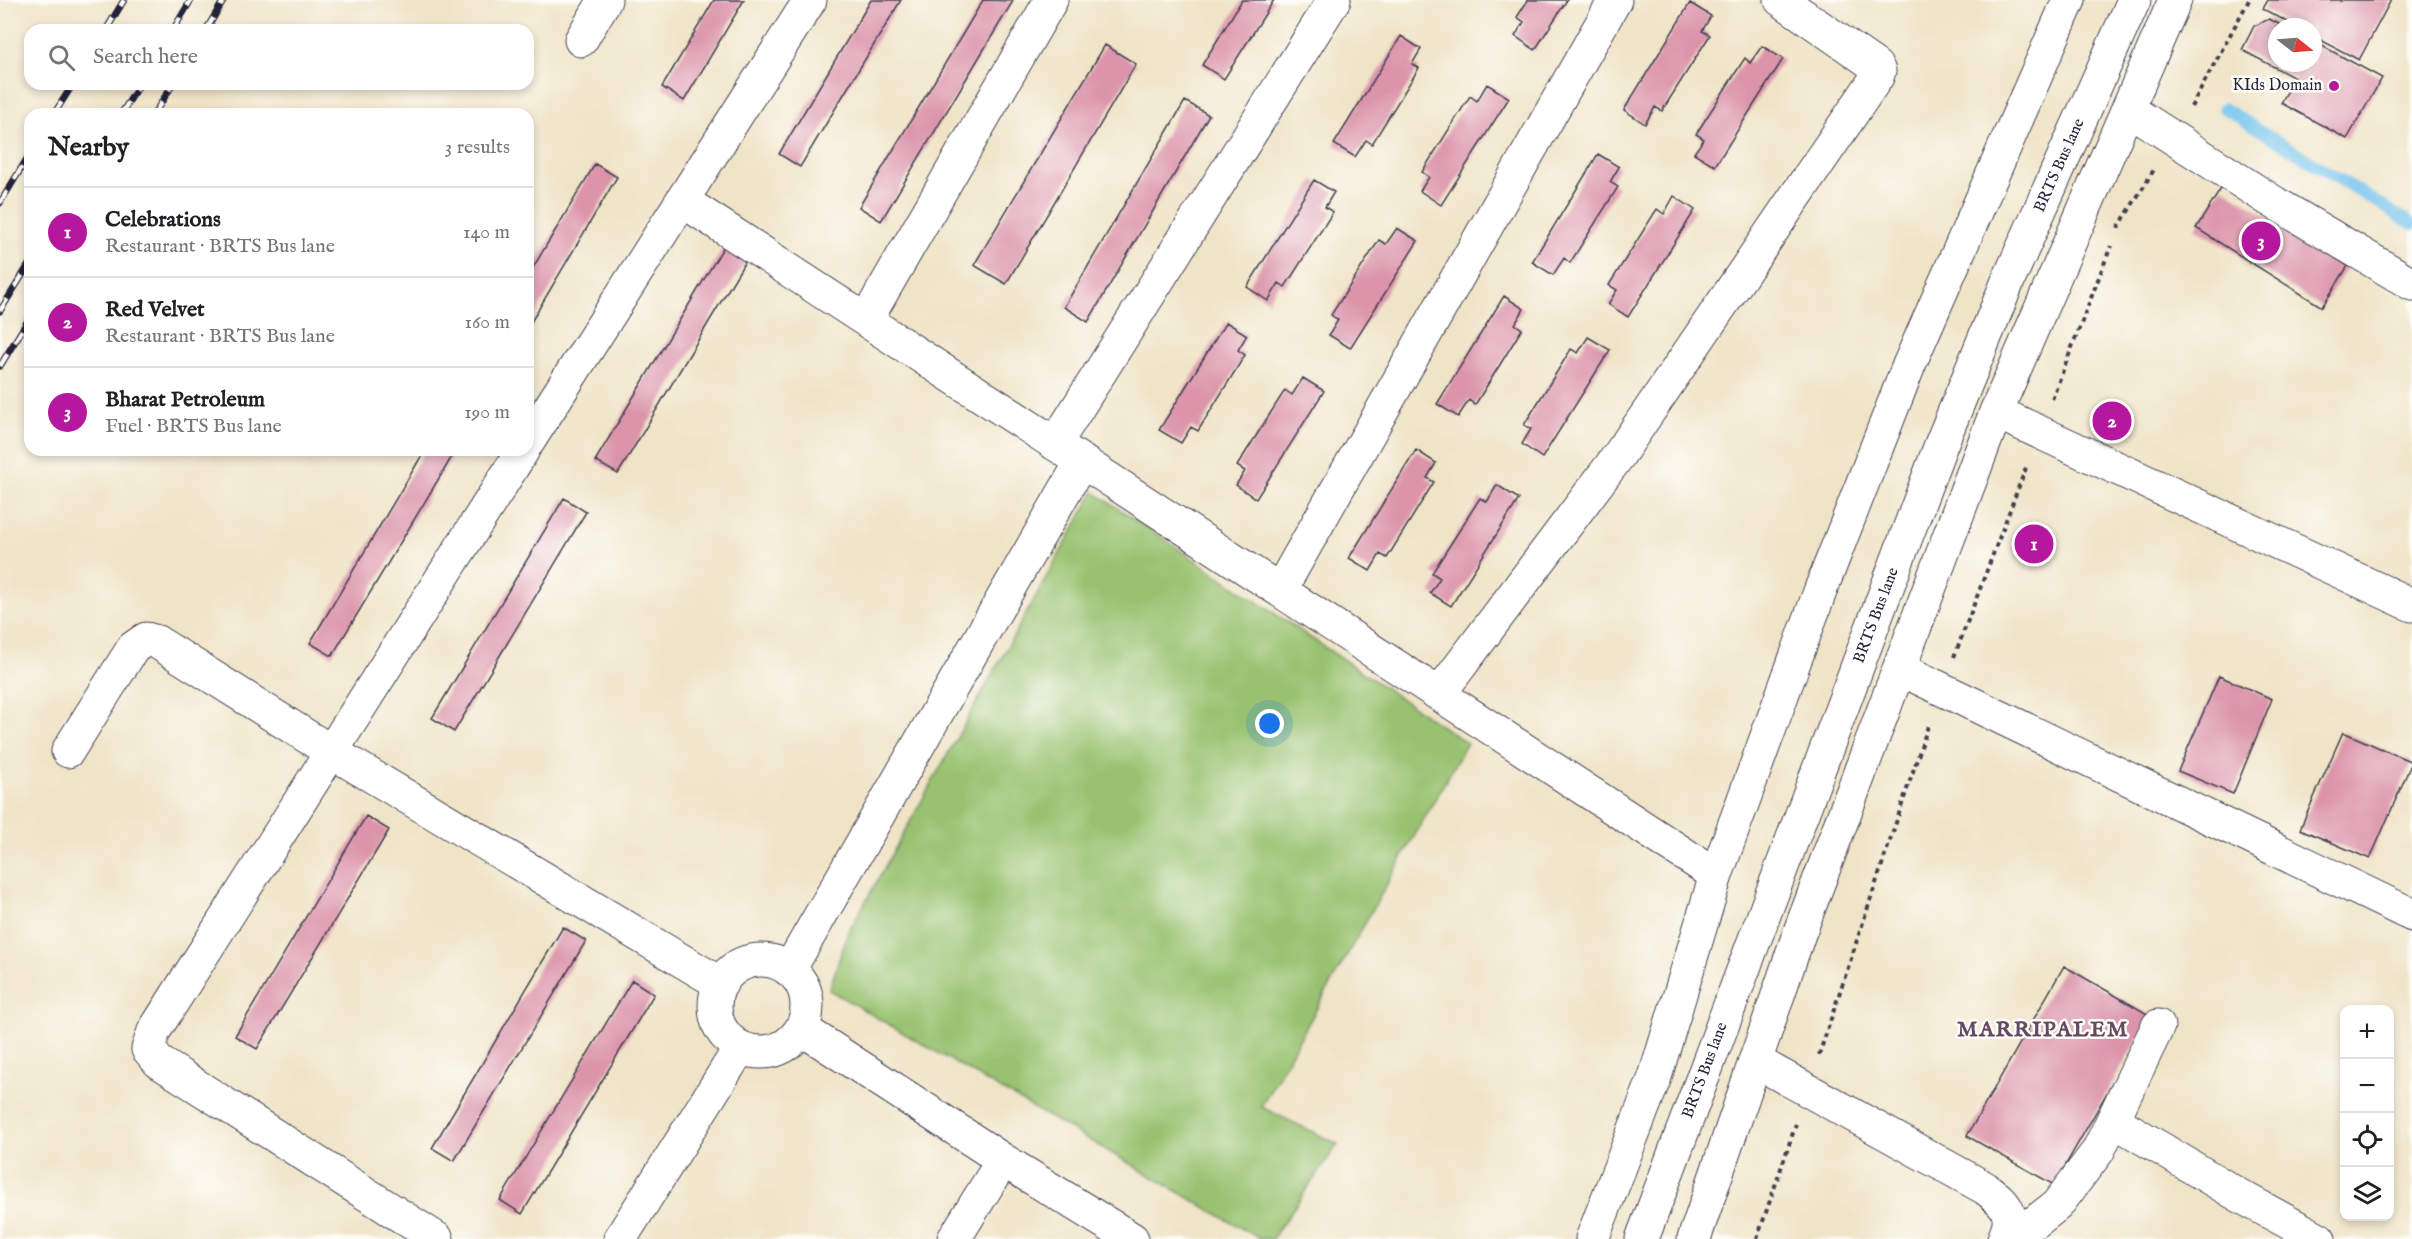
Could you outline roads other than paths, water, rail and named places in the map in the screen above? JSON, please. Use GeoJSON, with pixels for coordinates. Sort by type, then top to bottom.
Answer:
{"type":"FeatureCollection","features":[{"type":"Feature","properties":{"kind":"street"},"geometry":{"type":"LineString","coordinates":[[581,40],[605,0]]}},
{"type":"Feature","properties":{"kind":"street"},"geometry":{"type":"LineString","coordinates":[[534,433],[810,0]]}},
{"type":"Feature","properties":{"kind":"street"},"geometry":{"type":"LineString","coordinates":[[866,320],[1051,0]]}},
{"type":"Feature","properties":{"kind":"street"},"geometry":{"type":"LineString","coordinates":[[1055,444],[1334,0]]}},
{"type":"Feature","properties":{"kind":"street"},"geometry":{"type":"LineString","coordinates":[[1280,590],[1615,0]]}},
{"type":"Feature","properties":{"kind":"street"},"geometry":{"type":"LineString","coordinates":[[1438,694],[1619,455],[1877,77],[1879,71],[1876,66],[1781,0]]}},
{"type":"Feature","properties":{"kind":"street"},"geometry":{"type":"LineString","coordinates":[[1592,1239],[1655,1077],[1716,875],[1821,589],[1909,365],[2069,0]]}},
{"type":"Feature","properties":{"kind":"street","name":"BRTS Bus lane"},"geometry":{"type":"LineString","coordinates":[[1641,1239],[1945,436],[2008,281],[2134,0]]}},
{"type":"Feature","properties":{"kind":"street"},"geometry":{"type":"LineString","coordinates":[[1694,1239],[1799,934],[1996,412],[2175,0]]}},
{"type":"Feature","properties":{"kind":"street"},"geometry":{"type":"LineString","coordinates":[[2128,109],[2270,200],[2412,284]]}},
{"type":"Feature","properties":{"kind":"street"},"geometry":{"type":"LineString","coordinates":[[683,201],[1716,875]]}},
{"type":"Feature","properties":{"kind":"street"},"geometry":{"type":"LineString","coordinates":[[1996,412],[2412,604]]}},
{"type":"Feature","properties":{"kind":"street"},"geometry":{"type":"LineString","coordinates":[[437,1239],[159,1062],[148,1049],[154,1031],[519,456]]}},
{"type":"Feature","properties":{"kind":"street"},"geometry":{"type":"LineString","coordinates":[[789,970],[1082,461]]}},
{"type":"Feature","properties":{"kind":"street"},"geometry":{"type":"LineString","coordinates":[[68,751],[133,648],[146,639],[157,642],[330,751],[720,984]]}},
{"type":"Feature","properties":{"kind":"street"},"geometry":{"type":"LineString","coordinates":[[1900,669],[2412,915]]}},
{"type":"Feature","properties":{"kind":"street"},"geometry":{"type":"LineString","coordinates":[[757,960],[771,960],[789,970],[803,987],[807,1001],[807,1015],[802,1029],[791,1042],[778,1050],[762,1053],[740,1048],[722,1030],[716,1016],[715,999],[720,984],[736,968],[757,960]]}},
{"type":"Feature","properties":{"kind":"street"},"geometry":{"type":"LineString","coordinates":[[2006,1234],[2034,1223],[2057,1204],[2098,1150],[2158,1026]]}},
{"type":"Feature","properties":{"kind":"street"},"geometry":{"type":"LineString","coordinates":[[802,1029],[1003,1160],[1132,1239]]}},
{"type":"Feature","properties":{"kind":"street"},"geometry":{"type":"LineString","coordinates":[[620,1239],[740,1048]]}},
{"type":"Feature","properties":{"kind":"street"},"geometry":{"type":"LineString","coordinates":[[1755,1061],[1985,1188],[2000,1199],[2008,1209],[2011,1218],[2006,1234]]}},
{"type":"Feature","properties":{"kind":"street"},"geometry":{"type":"LineString","coordinates":[[2113,1120],[2240,1196],[2319,1239]]}},
{"type":"Feature","properties":{"kind":"street"},"geometry":{"type":"LineString","coordinates":[[954,1239],[1003,1160]]}},
{"type":"Feature","properties":{"kind":"waterway"},"geometry":{"type":"LineString","coordinates":[[2224,108],[2412,224]]}},
{"type":"Feature","properties":{"kind":"railway"},"geometry":{"type":"LineString","coordinates":[[110,24],[124,0]]}},
{"type":"Feature","properties":{"kind":"railway"},"geometry":{"type":"LineString","coordinates":[[177,24],[191,0]]}},
{"type":"Feature","properties":{"kind":"railway"},"geometry":{"type":"LineString","coordinates":[[210,24],[224,0]]}},
{"type":"Feature","properties":{"kind":"railway"},"geometry":{"type":"LineString","coordinates":[[58,108],[69,90]]}},
{"type":"Feature","properties":{"kind":"railway"},"geometry":{"type":"LineString","coordinates":[[125,108],[136,90]]}},
{"type":"Feature","properties":{"kind":"railway"},"geometry":{"type":"LineString","coordinates":[[158,108],[169,90]]}},
{"type":"Feature","properties":{"kind":"railway"},"geometry":{"type":"LineString","coordinates":[[0,203],[24,164]]}},
{"type":"Feature","properties":{"kind":"railway"},"geometry":{"type":"LineString","coordinates":[[0,311],[24,273]]}},
{"type":"Feature","properties":{"kind":"railway"},"geometry":{"type":"LineString","coordinates":[[0,366],[24,327]]}},
{"type":"Feature","properties":{"kind":"place","name":"KIds Domain"},"geometry":{"type":"Point","coordinates":[2334,86]}},
{"type":"Feature","properties":{"kind":"place","name":"Bharat Petroleum"},"geometry":{"type":"Point","coordinates":[2261,241]}},
{"type":"Feature","properties":{"kind":"place","name":"Red Velvet"},"geometry":{"type":"Point","coordinates":[2112,421]}},
{"type":"Feature","properties":{"kind":"place","name":"Celebrations"},"geometry":{"type":"Point","coordinates":[2034,544]}},
{"type":"Feature","properties":{"kind":"district","name":"MARRIPALEM"},"geometry":{"type":"Point","coordinates":[2043,1030]}}]}
